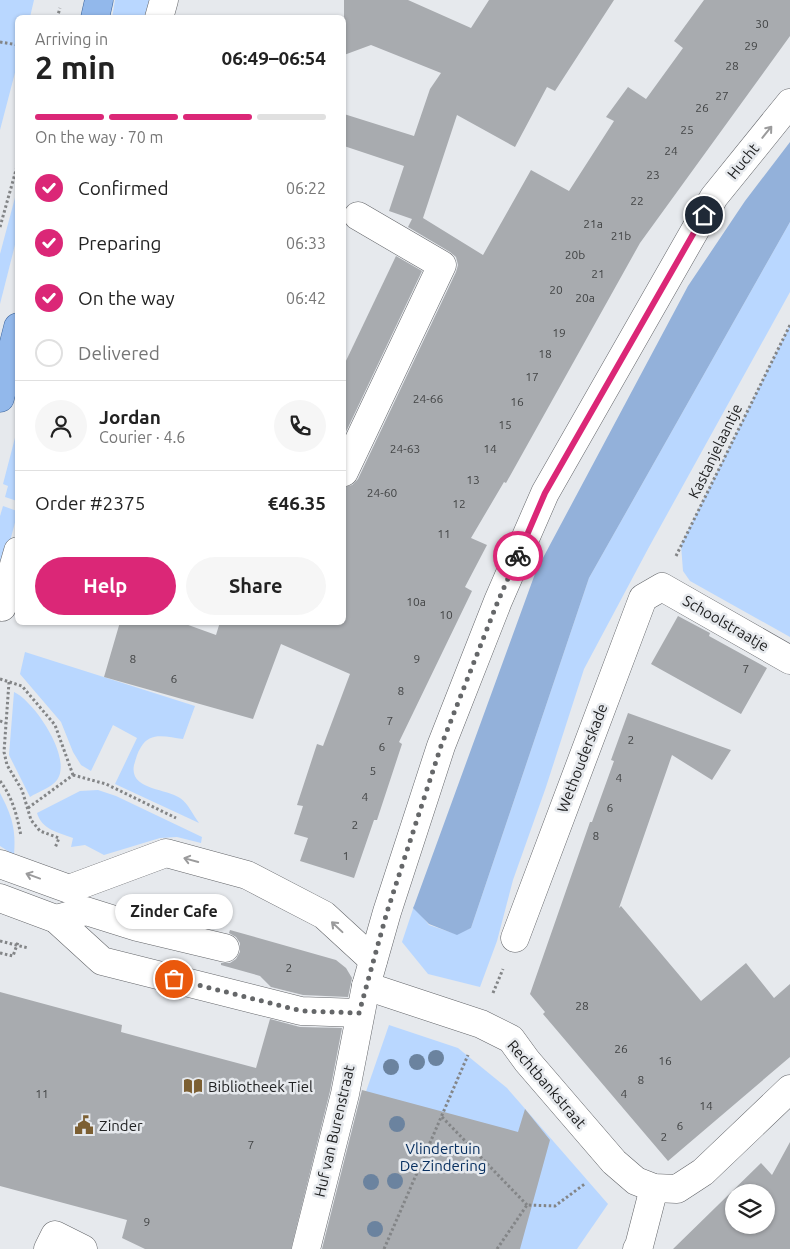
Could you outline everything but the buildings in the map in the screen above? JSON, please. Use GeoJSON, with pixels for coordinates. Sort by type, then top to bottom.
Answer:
{"type":"FeatureCollection","features":[{"type":"Feature","properties":{"kind":"main road"},"geometry":{"type":"LineString","coordinates":[[96,15],[99,0]]}},
{"type":"Feature","properties":{"kind":"main road"},"geometry":{"type":"LineString","coordinates":[[0,398],[15,338]]}},
{"type":"Feature","properties":{"kind":"street"},"geometry":{"type":"LineString","coordinates":[[161,15],[164,0]]}},
{"type":"Feature","properties":{"kind":"street","name":"Hucht"},"geometry":{"type":"LineString","coordinates":[[373,960],[441,746],[498,601],[545,493],[714,197],[790,103]]}},
{"type":"Feature","properties":{"kind":"street"},"geometry":{"type":"LineString","coordinates":[[346,468],[442,265],[358,216]]}},
{"type":"Feature","properties":{"kind":"street"},"geometry":{"type":"LineString","coordinates":[[2,607],[15,561]]}},
{"type":"Feature","properties":{"kind":"street","name":"Schoolstraatje"},"geometry":{"type":"LineString","coordinates":[[662,587],[790,660]]}},
{"type":"Feature","properties":{"kind":"street","name":"Wethouderskade"},"geometry":{"type":"LineString","coordinates":[[514,938],[643,598],[662,587]]}},
{"type":"Feature","properties":{"kind":"street"},"geometry":{"type":"LineString","coordinates":[[0,898],[56,919],[102,961],[302,1011],[359,1013],[373,960],[324,915],[247,875],[166,853],[69,889]]}},
{"type":"Feature","properties":{"kind":"street"},"geometry":{"type":"LineString","coordinates":[[0,864],[69,889],[86,910],[137,927],[225,948]]}},
{"type":"Feature","properties":{"kind":"street"},"geometry":{"type":"LineString","coordinates":[[56,919],[86,910]]}},
{"type":"Feature","properties":{"kind":"street","name":"Rechtbankstraat"},"geometry":{"type":"LineString","coordinates":[[366,986],[481,1024],[511,1039],[527,1061],[614,1162],[636,1181],[654,1188]]}},
{"type":"Feature","properties":{"kind":"street","name":"Huf van Burenstraat"},"geometry":{"type":"LineString","coordinates":[[306,1249],[345,1094],[359,1013]]}},
{"type":"Feature","properties":{"kind":"street"},"geometry":{"type":"LineString","coordinates":[[637,1249],[654,1188],[677,1189],[703,1172],[790,1089]]}},
{"type":"Feature","properties":{"kind":"street"},"geometry":{"type":"LineString","coordinates":[[48,1249],[55,1235],[83,1249]]}},
{"type":"Feature","properties":{"kind":"path"},"geometry":{"type":"LineString","coordinates":[[0,42],[15,44]]}},
{"type":"Feature","properties":{"kind":"path"},"geometry":{"type":"LineString","coordinates":[[0,227],[15,174]]}},
{"type":"Feature","properties":{"kind":"path","name":"Kastanjelaantje"},"geometry":{"type":"LineString","coordinates":[[662,587],[790,325]]}},
{"type":"Feature","properties":{"kind":"path"},"geometry":{"type":"LineString","coordinates":[[0,679],[22,686],[56,725],[73,775],[28,808]]}},
{"type":"Feature","properties":{"kind":"path"},"geometry":{"type":"LineString","coordinates":[[9,682],[4,752],[7,765],[22,790],[31,820],[40,831],[59,838],[54,850]]}},
{"type":"Feature","properties":{"kind":"path"},"geometry":{"type":"LineString","coordinates":[[0,721],[5,722]]}},
{"type":"Feature","properties":{"kind":"path"},"geometry":{"type":"LineString","coordinates":[[0,782],[7,790],[17,813],[22,837]]}},
{"type":"Feature","properties":{"kind":"path"},"geometry":{"type":"LineString","coordinates":[[384,1249],[481,1024],[514,938]]}},
{"type":"Feature","properties":{"kind":"path"},"geometry":{"type":"LineString","coordinates":[[442,1117],[527,1206],[555,1206],[614,1162]]}},
{"type":"Feature","properties":{"kind":"path"},"geometry":{"type":"LineString","coordinates":[[497,1249],[527,1206]]}},
{"type":"Feature","properties":{"kind":"green space"},"geometry":{"type":"Polygon","coordinates":[[[0,0],[34,0],[30,15],[15,15],[15,73],[0,130],[0,0]]]}},
{"type":"Feature","properties":{"kind":"green space"},"geometry":{"type":"Polygon","coordinates":[[[115,0],[150,0],[146,15],[112,15],[115,0]]]}},
{"type":"Feature","properties":{"kind":"green space"},"geometry":{"type":"Polygon","coordinates":[[[15,198],[15,245],[0,304],[0,254],[15,198]]]}},
{"type":"Feature","properties":{"kind":"green space"},"geometry":{"type":"Polygon","coordinates":[[[790,222],[790,292],[584,669],[546,787],[513,880],[497,941],[480,987],[428,974],[402,942],[414,906],[429,925],[456,934],[471,928],[589,578],[790,222]]]}},
{"type":"Feature","properties":{"kind":"green space"},"geometry":{"type":"Polygon","coordinates":[[[790,325],[790,637],[690,581],[683,571],[681,545],[790,325]]]}},
{"type":"Feature","properties":{"kind":"green space"},"geometry":{"type":"Polygon","coordinates":[[[15,438],[15,500],[5,497],[8,486],[3,484],[15,438]]]}},
{"type":"Feature","properties":{"kind":"green space"},"geometry":{"type":"Polygon","coordinates":[[[3,506],[15,510],[15,523],[0,579],[0,516],[3,506]]]}},
{"type":"Feature","properties":{"kind":"green space"},"geometry":{"type":"Polygon","coordinates":[[[25,652],[195,706],[183,739],[159,736],[149,739],[138,752],[134,773],[143,784],[183,800],[199,823],[115,784],[137,738],[113,725],[91,771],[81,765],[73,752],[61,722],[20,674],[25,652]]]}},
{"type":"Feature","properties":{"kind":"green space"},"geometry":{"type":"Polygon","coordinates":[[[14,692],[22,697],[41,718],[56,745],[60,758],[61,770],[55,783],[30,797],[9,755],[14,692]]]}},
{"type":"Feature","properties":{"kind":"green space"},"geometry":{"type":"Polygon","coordinates":[[[98,790],[116,796],[202,837],[201,843],[177,837],[160,838],[104,855],[85,845],[71,847],[73,838],[51,830],[39,819],[37,813],[80,791],[98,790]]]}},
{"type":"Feature","properties":{"kind":"green space"},"geometry":{"type":"Polygon","coordinates":[[[0,793],[12,823],[14,855],[0,846],[0,793]]]}},
{"type":"Feature","properties":{"kind":"green space","name":"Vlindertuin De Zindering"},"geometry":{"type":"Polygon","coordinates":[[[389,1025],[458,1048],[507,1088],[608,1204],[577,1249],[324,1249],[361,1106],[389,1025]]]}},
{"type":"Feature","properties":{"kind":"shaded area"},"geometry":{"type":"Polygon","coordinates":[[[790,142],[790,222],[589,578],[471,928],[457,935],[429,924],[413,908],[536,571],[688,286],[745,201],[790,142]]]}},
{"type":"Feature","properties":{"kind":"way so far"},"geometry":{"type":"LineString","coordinates":[[174,979],[302,1011],[359,1013],[387,912],[441,746],[498,601],[518,556]]}},
{"type":"Feature","properties":{"kind":"place","name":"Zinder Cafe"},"geometry":{"type":"Point","coordinates":[174,979]}},
{"type":"Feature","properties":{"kind":"place","name":"Bibliotheek Tiel"},"geometry":{"type":"Point","coordinates":[193,1086]}},
{"type":"Feature","properties":{"kind":"place","name":"Zinder"},"geometry":{"type":"Point","coordinates":[84,1125]}},
{"type":"Feature","properties":{"kind":"route"},"geometry":{"type":"LineString","coordinates":[[518,556],[545,493],[704,215]]}}]}
